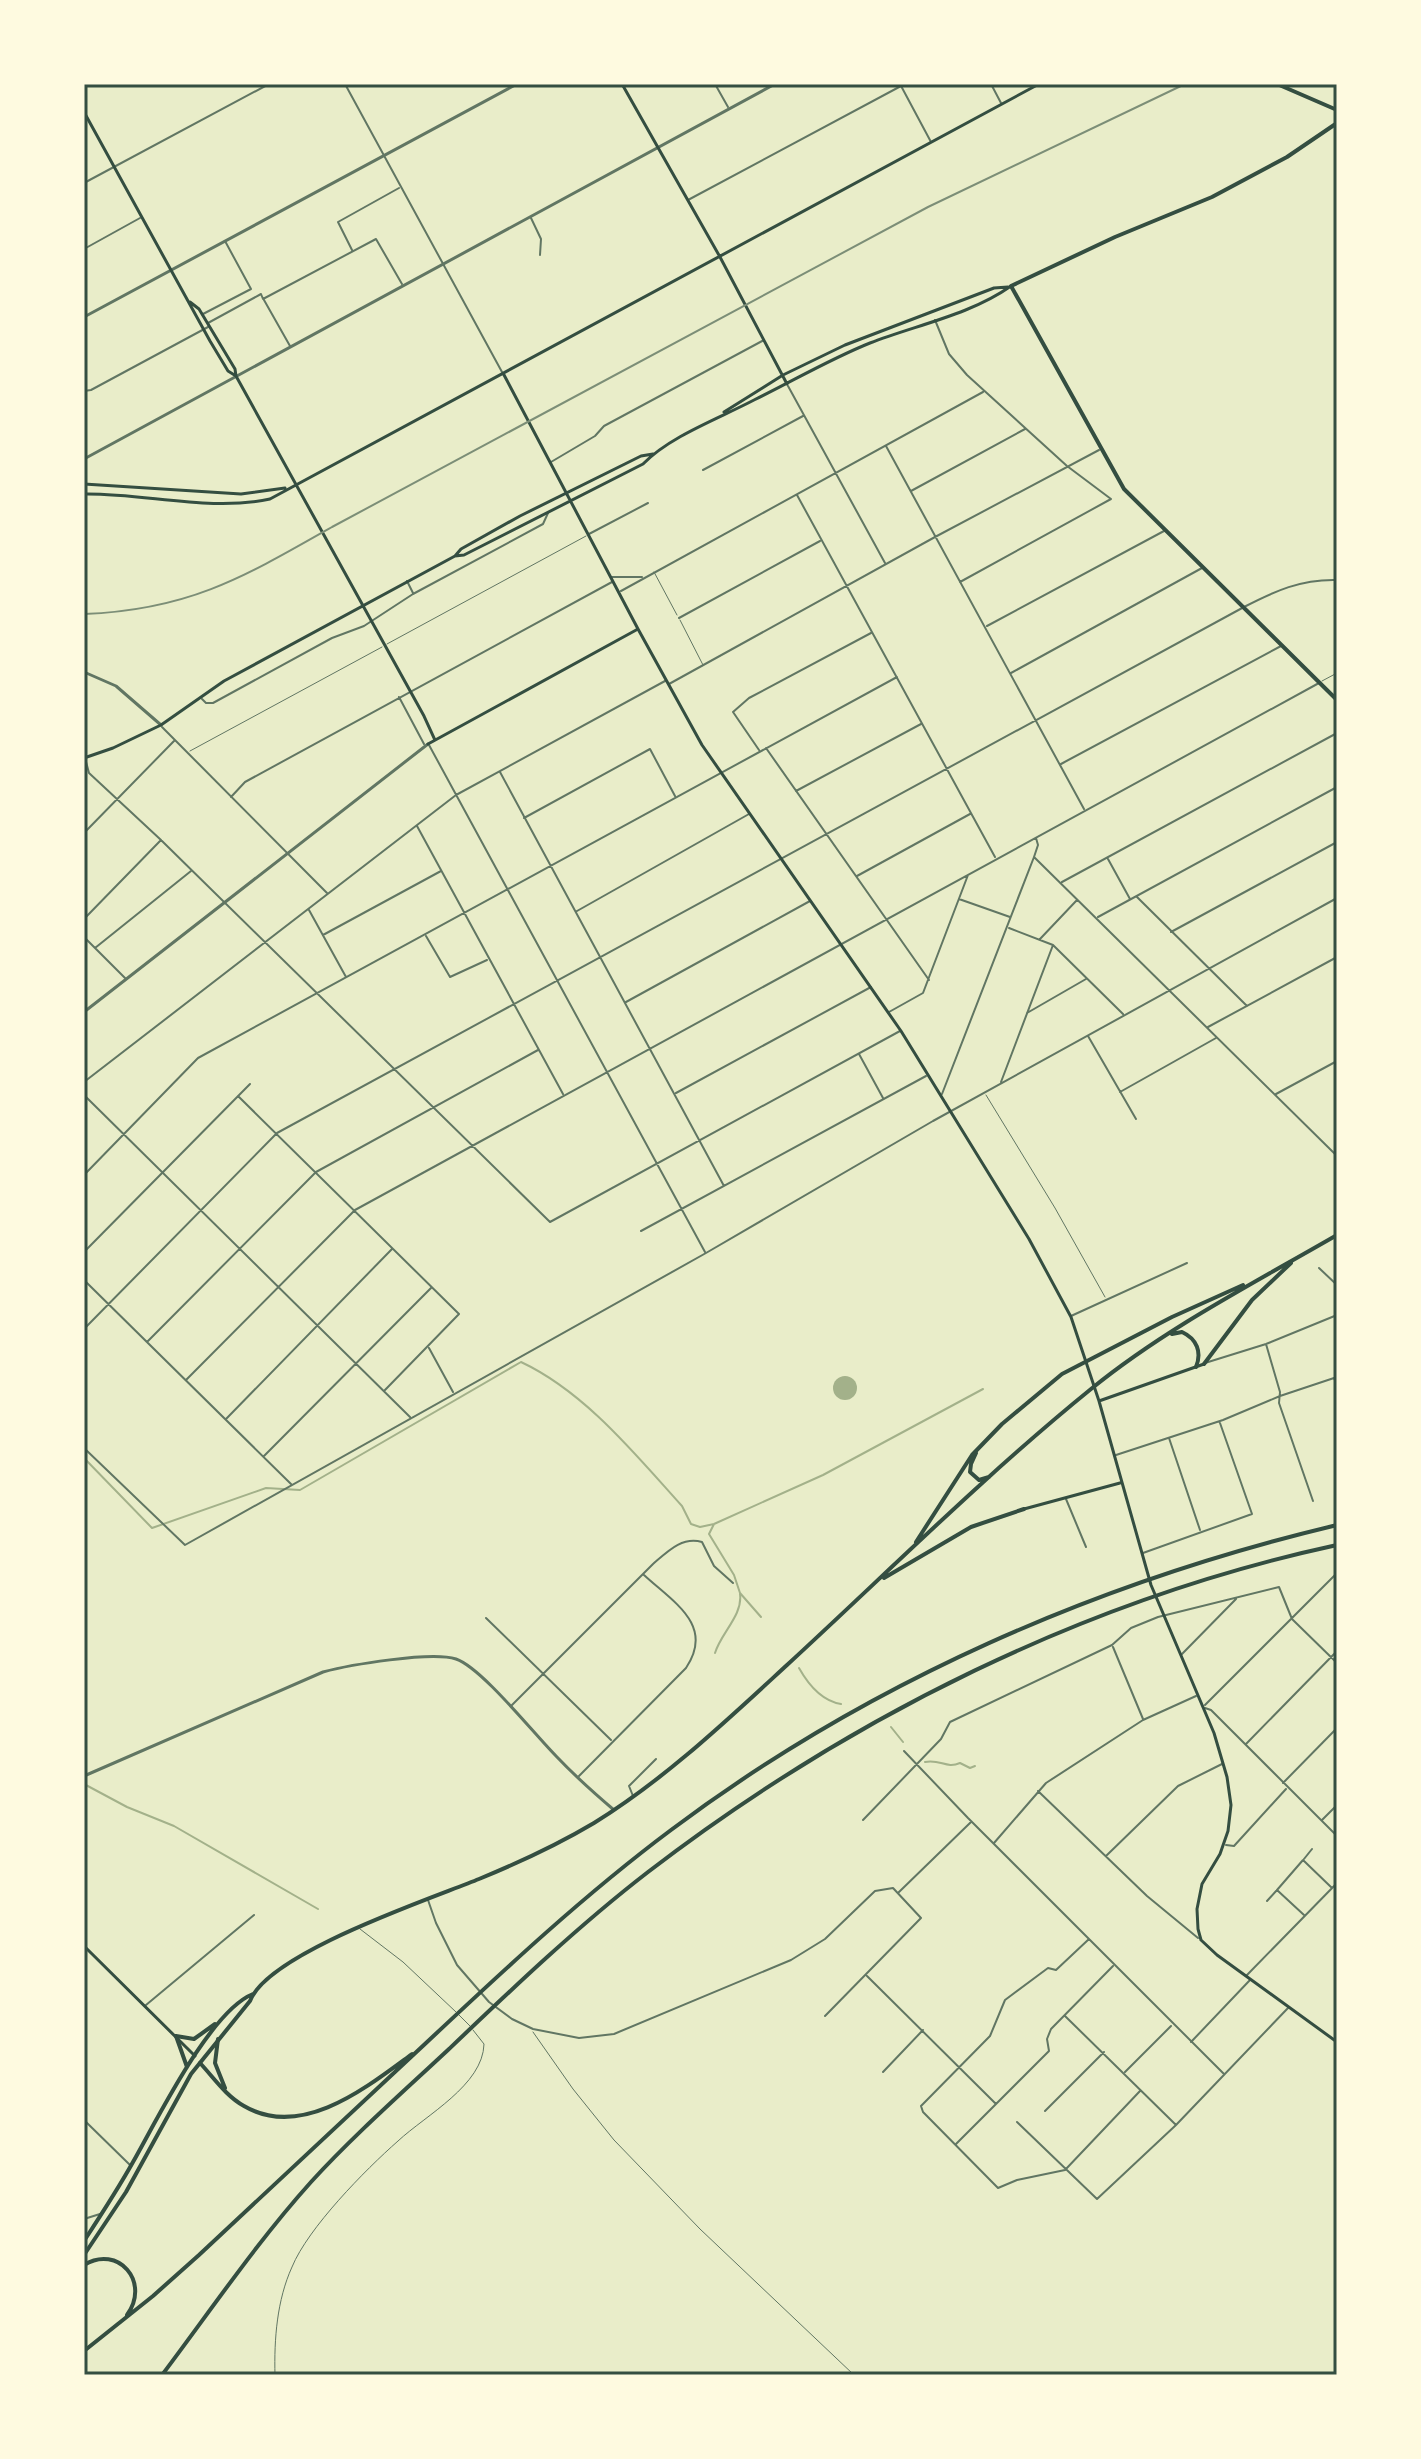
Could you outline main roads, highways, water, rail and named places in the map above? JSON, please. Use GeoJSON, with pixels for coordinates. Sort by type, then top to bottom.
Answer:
{"type":"FeatureCollection","features":[{"type":"Feature","properties":{"kind":"main road"},"geometry":{"type":"LineString","coordinates":[[605,84],[619,84],[720,257],[787,384]]}},
{"type":"Feature","properties":{"kind":"main road"},"geometry":{"type":"LineString","coordinates":[[84,494],[112,493],[242,503],[270,499],[1039,84]]}},
{"type":"Feature","properties":{"kind":"main road"},"geometry":{"type":"LineString","coordinates":[[1277,84],[1337,110]]}},
{"type":"Feature","properties":{"kind":"main road"},"geometry":{"type":"LineString","coordinates":[[84,112],[203,328],[228,371],[236,376]]}},
{"type":"Feature","properties":{"kind":"main road"},"geometry":{"type":"LineString","coordinates":[[715,419],[868,344],[998,296],[1011,286],[1113,238],[1212,197],[1287,157],[1337,123]]}},
{"type":"Feature","properties":{"kind":"main road"},"geometry":{"type":"LineString","coordinates":[[84,758],[128,742],[161,725],[251,666],[407,581],[643,464],[653,454],[783,375],[866,336],[994,288],[1011,286]]}},
{"type":"Feature","properties":{"kind":"main road"},"geometry":{"type":"LineString","coordinates":[[1011,286],[1124,489],[1337,700]]}},
{"type":"Feature","properties":{"kind":"main road"},"geometry":{"type":"LineString","coordinates":[[190,302],[202,314],[235,369],[236,376],[435,740]]}},
{"type":"Feature","properties":{"kind":"main road"},"geometry":{"type":"LineString","coordinates":[[503,373],[702,745],[889,1012],[1029,1239],[1071,1317],[1099,1401],[1151,1585],[1223,1764],[1231,1805],[1224,1844],[1207,1873],[1199,1898],[1197,1918],[1201,1940],[1337,2042]]}},
{"type":"Feature","properties":{"kind":"main road"},"geometry":{"type":"LineString","coordinates":[[455,556],[461,549],[499,527],[641,456],[653,454]]}},
{"type":"Feature","properties":{"kind":"main road"},"geometry":{"type":"LineString","coordinates":[[84,484],[241,494],[289,488]]}},
{"type":"Feature","properties":{"kind":"main road"},"geometry":{"type":"LineString","coordinates":[[426,744],[638,629]]}},
{"type":"Feature","properties":{"kind":"main road"},"geometry":{"type":"LineString","coordinates":[[913,1548],[972,1455],[1022,1407],[1072,1367],[1259,1278],[1337,1235]]}},
{"type":"Feature","properties":{"kind":"main road"},"geometry":{"type":"LineString","coordinates":[[1099,1401],[1204,1364],[1266,1284],[1305,1254]]}},
{"type":"Feature","properties":{"kind":"main road"},"geometry":{"type":"LineString","coordinates":[[176,2036],[189,2039],[200,2037],[242,1998],[253,1994],[295,1959],[358,1928],[534,1855],[634,1797],[697,1747],[1091,1389],[1166,1336],[1259,1278]]}},
{"type":"Feature","properties":{"kind":"main road"},"geometry":{"type":"LineString","coordinates":[[1166,1336],[1182,1332],[1194,1340],[1199,1357],[1196,1367]]}},
{"type":"Feature","properties":{"kind":"main road"},"geometry":{"type":"LineString","coordinates":[[978,1451],[970,1472],[979,1480],[994,1474]]}},
{"type":"Feature","properties":{"kind":"main road"},"geometry":{"type":"LineString","coordinates":[[878,1581],[971,1527],[1122,1482]]}},
{"type":"Feature","properties":{"kind":"main road"},"geometry":{"type":"LineString","coordinates":[[84,2351],[188,2265],[567,1912],[672,1829],[798,1744],[906,1683],[984,1644],[1160,1574],[1337,1525]]}},
{"type":"Feature","properties":{"kind":"main road"},"geometry":{"type":"LineString","coordinates":[[162,2375],[311,2182],[573,1934],[693,1838],[802,1766],[906,1705],[979,1669],[1168,1593],[1337,1545]]}},
{"type":"Feature","properties":{"kind":"main road"},"geometry":{"type":"LineString","coordinates":[[84,1946],[176,2036],[227,2094],[267,2116],[289,2117],[336,2103],[374,2083],[429,2040]]}},
{"type":"Feature","properties":{"kind":"main road"},"geometry":{"type":"LineString","coordinates":[[84,2255],[126,2192],[191,2074],[253,1994]]}},
{"type":"Feature","properties":{"kind":"main road"},"geometry":{"type":"LineString","coordinates":[[85,2238],[220,2020]]}},
{"type":"Feature","properties":{"kind":"main road"},"geometry":{"type":"LineString","coordinates":[[176,2036],[187,2070]]}},
{"type":"Feature","properties":{"kind":"main road"},"geometry":{"type":"LineString","coordinates":[[218,2039],[215,2063],[227,2094]]}},
{"type":"Feature","properties":{"kind":"main road"},"geometry":{"type":"LineString","coordinates":[[84,2265],[96,2260],[114,2261],[124,2267],[135,2281],[132,2307],[114,2327]]}},
{"type":"Feature","properties":{"kind":"waterway"},"geometry":{"type":"LineString","coordinates":[[84,1458],[152,1528],[266,1488],[300,1490],[521,1362],[567,1390],[588,1407],[682,1506],[691,1524],[700,1527],[714,1524],[823,1475],[983,1389]]}},
{"type":"Feature","properties":{"kind":"waterway"},"geometry":{"type":"LineString","coordinates":[[714,1524],[709,1534],[734,1575],[740,1593],[761,1617]]}},
{"type":"Feature","properties":{"kind":"waterway"},"geometry":{"type":"LineString","coordinates":[[715,1653],[735,1617],[740,1594]]}},
{"type":"Feature","properties":{"kind":"waterway"},"geometry":{"type":"LineString","coordinates":[[799,1668],[816,1691],[841,1704]]}},
{"type":"Feature","properties":{"kind":"waterway"},"geometry":{"type":"LineString","coordinates":[[891,1727],[903,1742]]}},
{"type":"Feature","properties":{"kind":"waterway"},"geometry":{"type":"LineString","coordinates":[[925,1762],[975,1766]]}},
{"type":"Feature","properties":{"kind":"waterway"},"geometry":{"type":"LineString","coordinates":[[84,1784],[127,1807],[174,1826],[318,1909]]}},
{"type":"Feature","properties":{"kind":"railway"},"geometry":{"type":"LineString","coordinates":[[84,614],[155,606],[214,588],[243,575],[928,207],[1185,84]]}}]}
